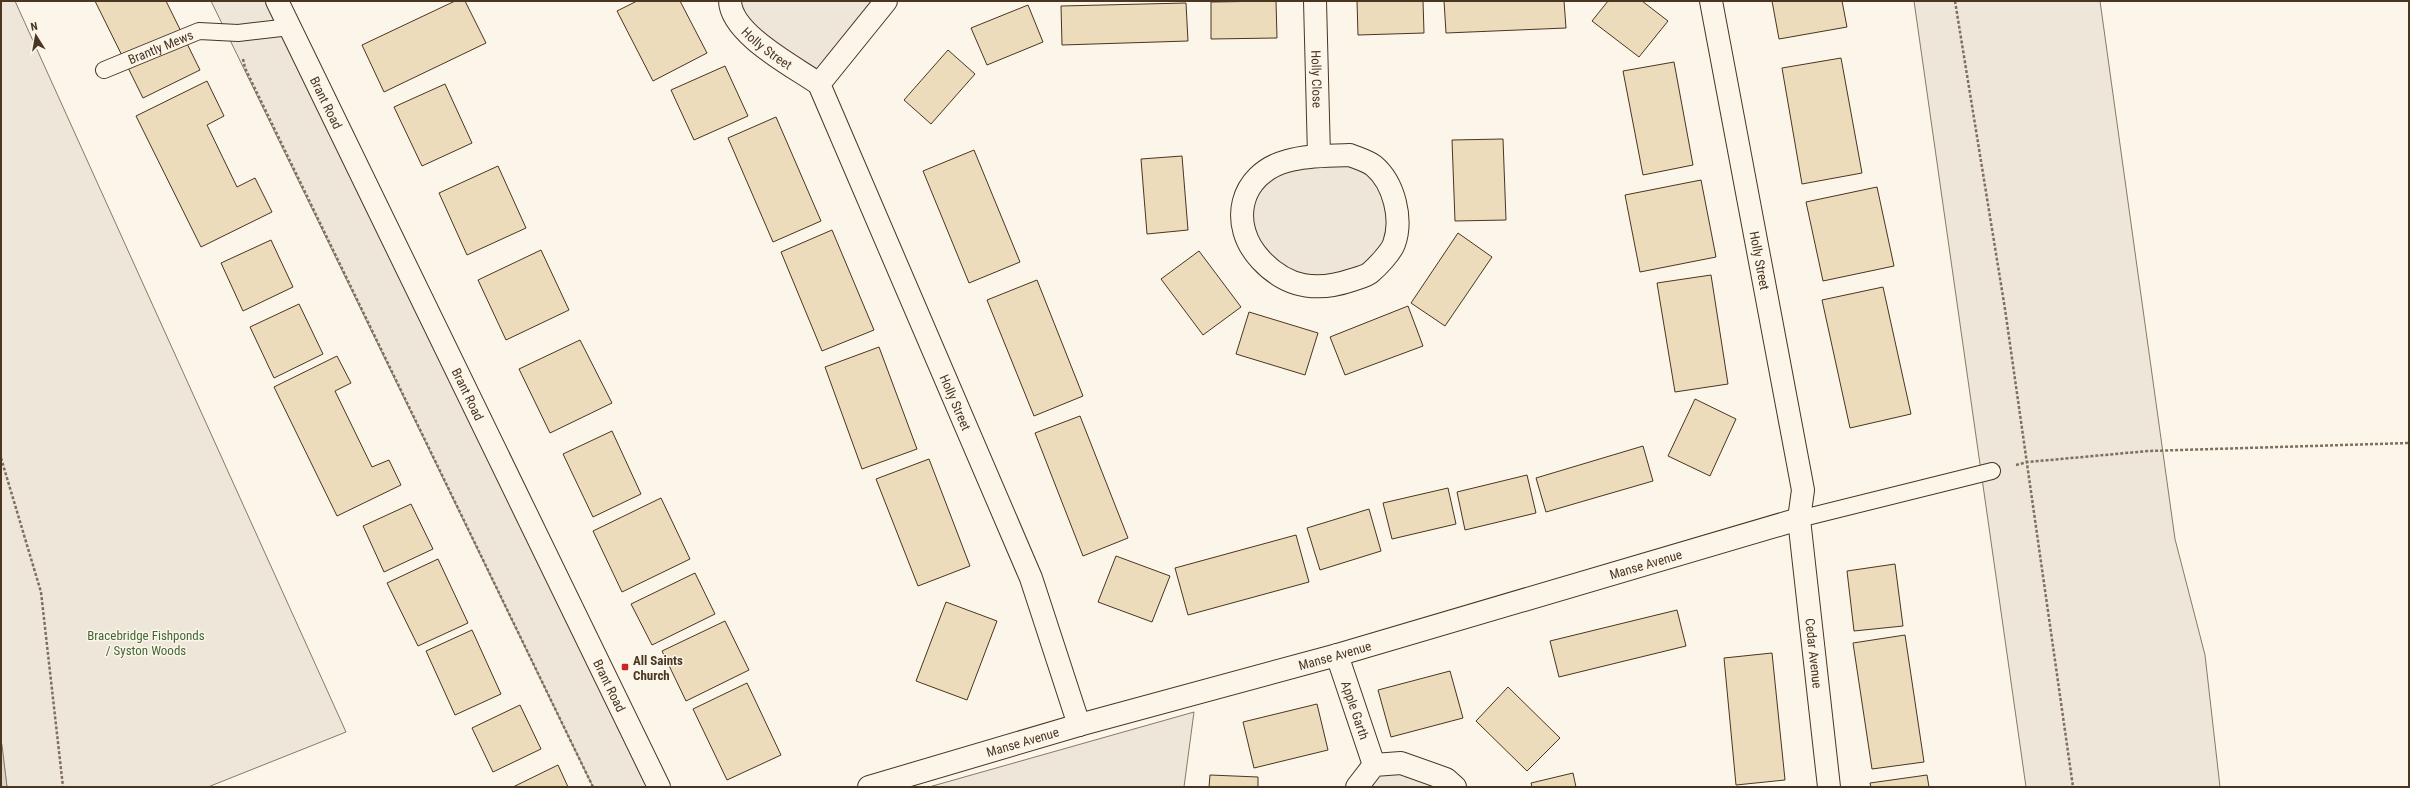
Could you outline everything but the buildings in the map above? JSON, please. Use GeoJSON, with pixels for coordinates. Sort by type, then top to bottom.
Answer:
{"type":"FeatureCollection","features":[{"type":"Feature","properties":{"kind":"street","name":"Brant Road"},"geometry":{"type":"LineString","coordinates":[[277,1],[659,787]]}},
{"type":"Feature","properties":{"kind":"street","name":"Holly Street"},"geometry":{"type":"LineString","coordinates":[[730,1],[730,11],[753,39],[819,84],[1031,578],[1079,725]]}},
{"type":"Feature","properties":{"kind":"street"},"geometry":{"type":"LineString","coordinates":[[819,84],[886,1]]}},
{"type":"Feature","properties":{"kind":"street","name":"Holly Close"},"geometry":{"type":"LineString","coordinates":[[1315,1],[1318,156]]}},
{"type":"Feature","properties":{"kind":"street","name":"Holly Street"},"geometry":{"type":"LineString","coordinates":[[1711,1],[1803,490],[1799,519]]}},
{"type":"Feature","properties":{"kind":"street"},"geometry":{"type":"LineString","coordinates":[[1350,155],[1374,166],[1391,186],[1397,214],[1394,244],[1371,273],[1332,286],[1298,284],[1273,272],[1255,253],[1244,234],[1242,209],[1254,179],[1286,161],[1318,156],[1350,155]]}},
{"type":"Feature","properties":{"kind":"street","name":"Manse Avenue"},"geometry":{"type":"LineString","coordinates":[[869,787],[1079,725],[1338,656],[1799,519]]}},
{"type":"Feature","properties":{"kind":"street","name":"Cedar Avenue"},"geometry":{"type":"LineString","coordinates":[[1799,519],[1829,787]]}},
{"type":"Feature","properties":{"kind":"street","name":"Apple Garth"},"geometry":{"type":"LineString","coordinates":[[1338,656],[1374,766]]}},
{"type":"Feature","properties":{"kind":"street"},"geometry":{"type":"LineString","coordinates":[[1357,787],[1374,766],[1401,763],[1446,779],[1455,787]]}},
{"type":"Feature","properties":{"kind":"lane","name":"Brantly Mews"},"geometry":{"type":"LineString","coordinates":[[104,70],[199,31],[238,33],[290,27]]}},
{"type":"Feature","properties":{"kind":"lane"},"geometry":{"type":"LineString","coordinates":[[1799,519],[1992,471]]}},
{"type":"Feature","properties":{"kind":"path"},"geometry":{"type":"LineString","coordinates":[[1955,1],[2004,301],[2073,787]]}},
{"type":"Feature","properties":{"kind":"path"},"geometry":{"type":"LineString","coordinates":[[238,33],[245,68],[594,787]]}},
{"type":"Feature","properties":{"kind":"path"},"geometry":{"type":"LineString","coordinates":[[2028,462],[2148,451],[2409,443]]}},
{"type":"Feature","properties":{"kind":"path"},"geometry":{"type":"LineString","coordinates":[[1,458],[41,592],[63,787]]}},
{"type":"Feature","properties":{"kind":"green space","name":"Bracebridge Fishponds / Syston Woods"},"geometry":{"type":"Polygon","coordinates":[[[1,1],[15,1],[346,732],[208,787],[7,787],[1,742],[1,1]]]}},
{"type":"Feature","properties":{"kind":"green space"},"geometry":{"type":"Polygon","coordinates":[[[211,1],[277,1],[659,787],[593,787],[211,1]]]}},
{"type":"Feature","properties":{"kind":"green space"},"geometry":{"type":"Polygon","coordinates":[[[725,1],[886,1],[819,84],[725,1]]]}},
{"type":"Feature","properties":{"kind":"green space"},"geometry":{"type":"Polygon","coordinates":[[[1914,1],[2100,1],[2175,539],[2205,655],[2220,787],[2026,787],[1914,1]]]}},
{"type":"Feature","properties":{"kind":"green space"},"geometry":{"type":"Polygon","coordinates":[[[1286,161],[1374,166],[1397,214],[1371,273],[1298,284],[1243,235],[1254,179],[1286,161]]]}},
{"type":"Feature","properties":{"kind":"green space"},"geometry":{"type":"Polygon","coordinates":[[[1194,712],[1184,787],[929,787],[1194,712]]]}},
{"type":"Feature","properties":{"kind":"green space"},"geometry":{"type":"Polygon","coordinates":[[[1374,765],[1455,787],[1357,787],[1374,765]]]}},
{"type":"Feature","properties":{"kind":"shaded area"},"geometry":{"type":"Polygon","coordinates":[[[1,742],[2,745],[7,787],[1,787],[1,742]]]}},
{"type":"Feature","properties":{"kind":"place","name":"All Saints Church"},"geometry":{"type":"Point","coordinates":[625,667]}}]}
